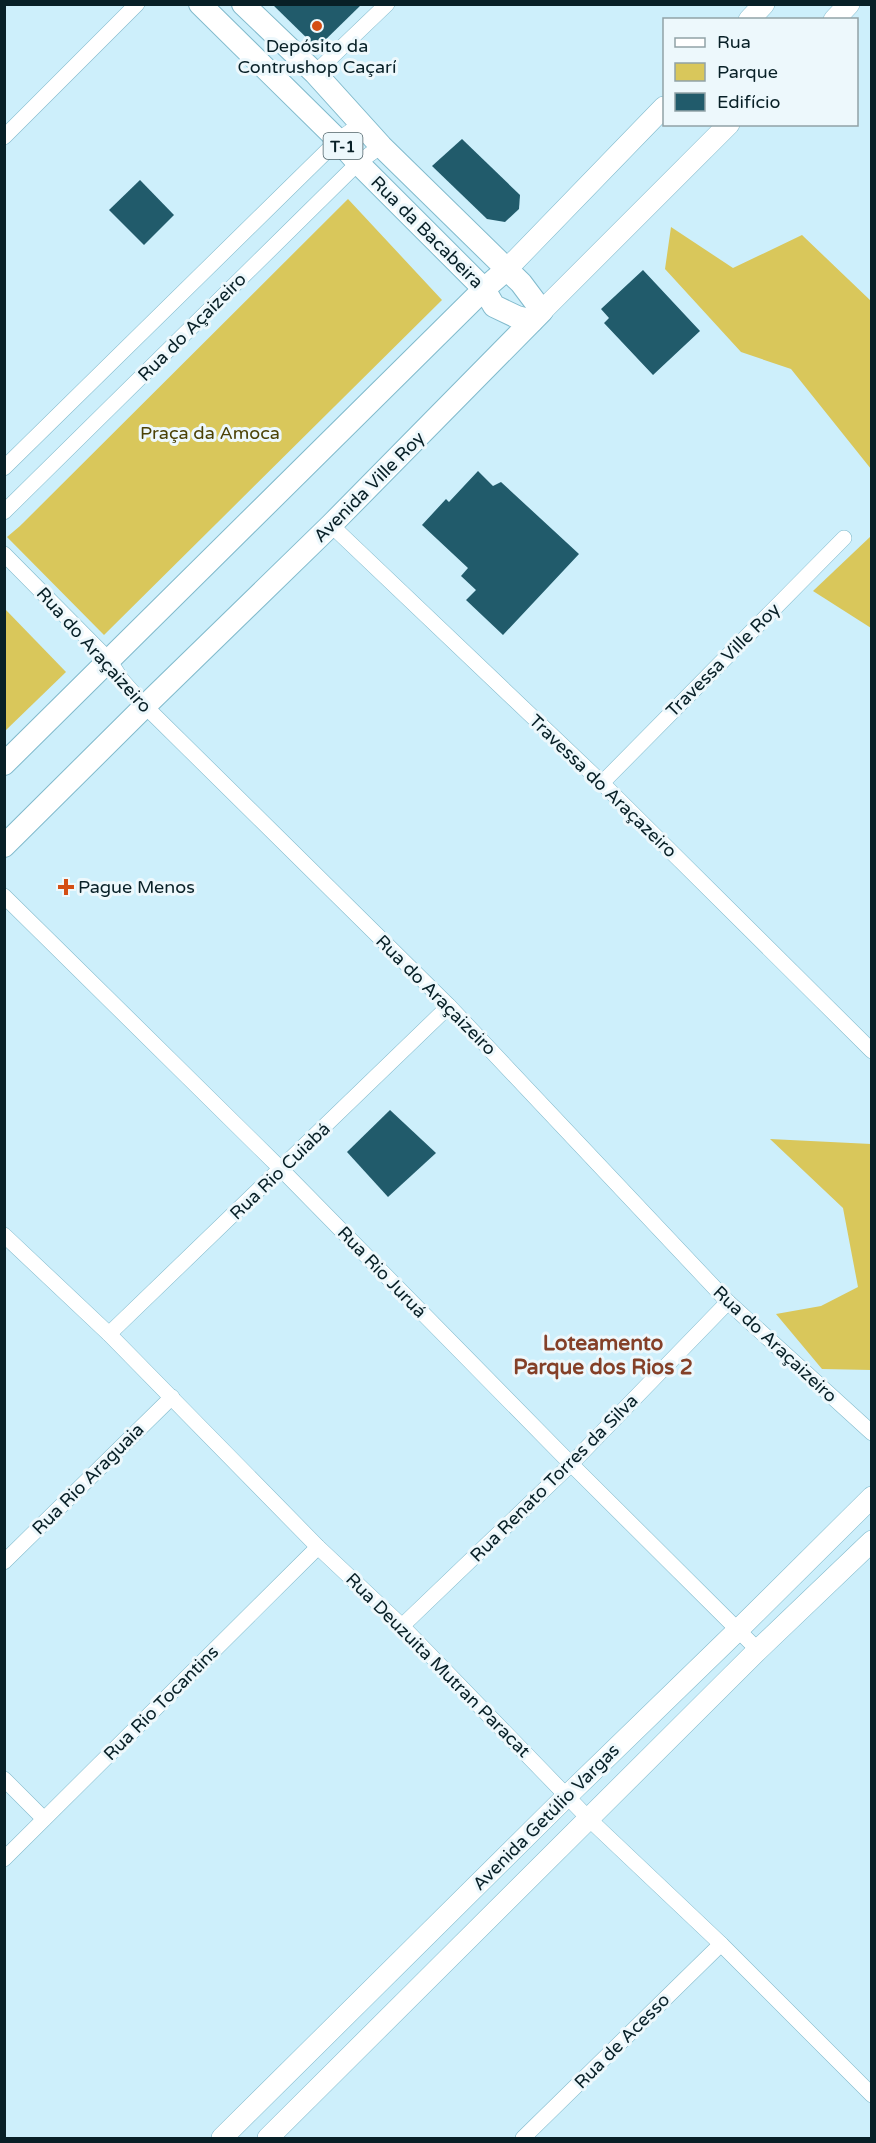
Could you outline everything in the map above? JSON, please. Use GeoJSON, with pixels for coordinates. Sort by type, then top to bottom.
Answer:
{"type":"FeatureCollection","features":[{"type":"Feature","properties":{"kind":"main road","name":"Rua da Bacabeira"},"geometry":{"type":"LineString","coordinates":[[200,4],[484,289],[494,306],[517,317],[537,316],[527,290],[381,146],[315,73],[243,4]]}},
{"type":"Feature","properties":{"kind":"main road"},"geometry":{"type":"LineString","coordinates":[[751,18],[764,4]]}},
{"type":"Feature","properties":{"kind":"main road"},"geometry":{"type":"LineString","coordinates":[[836,18],[849,4]]}},
{"type":"Feature","properties":{"kind":"main road"},"geometry":{"type":"LineString","coordinates":[[4,764],[484,289],[507,269],[663,108]]}},
{"type":"Feature","properties":{"kind":"main road","name":"Avenida Ville Roy"},"geometry":{"type":"LineString","coordinates":[[4,846],[331,525],[727,126]]}},
{"type":"Feature","properties":{"kind":"main road","name":"Avenida Getúlio Vargas"},"geometry":{"type":"LineString","coordinates":[[222,2139],[872,1497]]}},
{"type":"Feature","properties":{"kind":"main road","name":"Avenida Getúlio Vargas"},"geometry":{"type":"LineString","coordinates":[[268,2139],[758,1650],[872,1541]]}},
{"type":"Feature","properties":{"kind":"main road"},"geometry":{"type":"LineString","coordinates":[[322,2040],[345,2062]]}},
{"type":"Feature","properties":{"kind":"street"},"geometry":{"type":"LineString","coordinates":[[4,137],[137,4]]}},
{"type":"Feature","properties":{"kind":"street"},"geometry":{"type":"LineString","coordinates":[[315,73],[387,4]]}},
{"type":"Feature","properties":{"kind":"street","name":"Rua do Açaizeiro"},"geometry":{"type":"LineString","coordinates":[[4,468],[338,140],[361,124]]}},
{"type":"Feature","properties":{"kind":"street","name":"Rua do Açaizeiro"},"geometry":{"type":"LineString","coordinates":[[4,512],[358,163],[381,146]]}},
{"type":"Feature","properties":{"kind":"street","name":"Travessa do Araçazeiro"},"geometry":{"type":"LineString","coordinates":[[331,525],[602,783],[872,1051]]}},
{"type":"Feature","properties":{"kind":"street","name":"Travessa Ville Roy"},"geometry":{"type":"LineString","coordinates":[[602,783],[844,538]]}},
{"type":"Feature","properties":{"kind":"street","name":"Rua do Araçaizeiro"},"geometry":{"type":"LineString","coordinates":[[4,554],[108,660],[145,706],[449,1006],[728,1302],[872,1433]]}},
{"type":"Feature","properties":{"kind":"street","name":"Rua Rio Juruá"},"geometry":{"type":"LineString","coordinates":[[4,896],[281,1169],[571,1464],[758,1650]]}},
{"type":"Feature","properties":{"kind":"street","name":"Rua Rio Cuiabá"},"geometry":{"type":"LineString","coordinates":[[109,1334],[449,1006]]}},
{"type":"Feature","properties":{"kind":"street","name":"Rua Deuzuita Mutran Paracat"},"geometry":{"type":"LineString","coordinates":[[5,1237],[109,1334],[318,1547],[402,1626],[590,1820],[721,1944],[872,2095]]}},
{"type":"Feature","properties":{"kind":"street","name":"Rua Renato Torres da Silva"},"geometry":{"type":"LineString","coordinates":[[402,1626],[571,1464],[728,1302]]}},
{"type":"Feature","properties":{"kind":"street","name":"Rua Rio Araguaia"},"geometry":{"type":"LineString","coordinates":[[4,1562],[171,1397]]}},
{"type":"Feature","properties":{"kind":"street","name":"Rua Rio Tocantins"},"geometry":{"type":"LineString","coordinates":[[4,1859],[318,1547]]}},
{"type":"Feature","properties":{"kind":"street"},"geometry":{"type":"LineString","coordinates":[[4,1779],[44,1819]]}},
{"type":"Feature","properties":{"kind":"street","name":"Rua de Acesso"},"geometry":{"type":"LineString","coordinates":[[523,2139],[721,1944]]}},
{"type":"Feature","properties":{"kind":"green space","name":"Praça da Amoca"},"geometry":{"type":"Polygon","coordinates":[[[348,199],[442,300],[104,635],[7,537],[348,199]]]}},
{"type":"Feature","properties":{"kind":"green space"},"geometry":{"type":"Polygon","coordinates":[[[671,227],[733,268],[802,235],[871,301],[871,469],[791,369],[741,352],[665,269],[671,227]]]}},
{"type":"Feature","properties":{"kind":"green space"},"geometry":{"type":"Polygon","coordinates":[[[871,536],[871,628],[813,591],[871,536]]]}},
{"type":"Feature","properties":{"kind":"green space"},"geometry":{"type":"Polygon","coordinates":[[[5,609],[66,672],[5,731],[5,609]]]}},
{"type":"Feature","properties":{"kind":"green space"},"geometry":{"type":"Polygon","coordinates":[[[770,1139],[871,1144],[871,1370],[822,1369],[776,1314],[821,1306],[858,1287],[843,1208],[770,1139]]]}},
{"type":"Feature","properties":{"kind":"building","name":"Depósito da Contrushop Caçarí"},"geometry":{"type":"Polygon","coordinates":[[[272,4],[362,4],[317,48],[272,4]]]}},
{"type":"Feature","properties":{"kind":"building"},"geometry":{"type":"Polygon","coordinates":[[[462,139],[520,195],[519,209],[505,222],[487,219],[432,166],[462,139]]]}},
{"type":"Feature","properties":{"kind":"building"},"geometry":{"type":"Polygon","coordinates":[[[140,180],[174,215],[144,245],[109,210],[140,180]]]}},
{"type":"Feature","properties":{"kind":"building"},"geometry":{"type":"Polygon","coordinates":[[[643,270],[700,331],[653,375],[604,323],[609,318],[601,309],[643,270]]]}},
{"type":"Feature","properties":{"kind":"building"},"geometry":{"type":"Polygon","coordinates":[[[478,471],[493,486],[501,482],[579,554],[503,635],[466,600],[476,590],[461,576],[468,568],[422,525],[446,499],[449,502],[478,471]]]}},
{"type":"Feature","properties":{"kind":"building"},"geometry":{"type":"Polygon","coordinates":[[[390,1110],[436,1153],[388,1197],[347,1152],[390,1110]]]}},
{"type":"Feature","properties":{"kind":"place","name":"Depósito da Contrushop Caçarí"},"geometry":{"type":"Point","coordinates":[317,26]}},
{"type":"Feature","properties":{"kind":"place","name":"Pague Menos"},"geometry":{"type":"Point","coordinates":[66,887]}},
{"type":"Feature","properties":{"kind":"district","name":"Loteamento Parque dos Rios 2"},"geometry":{"type":"Point","coordinates":[603,1355]}}]}
